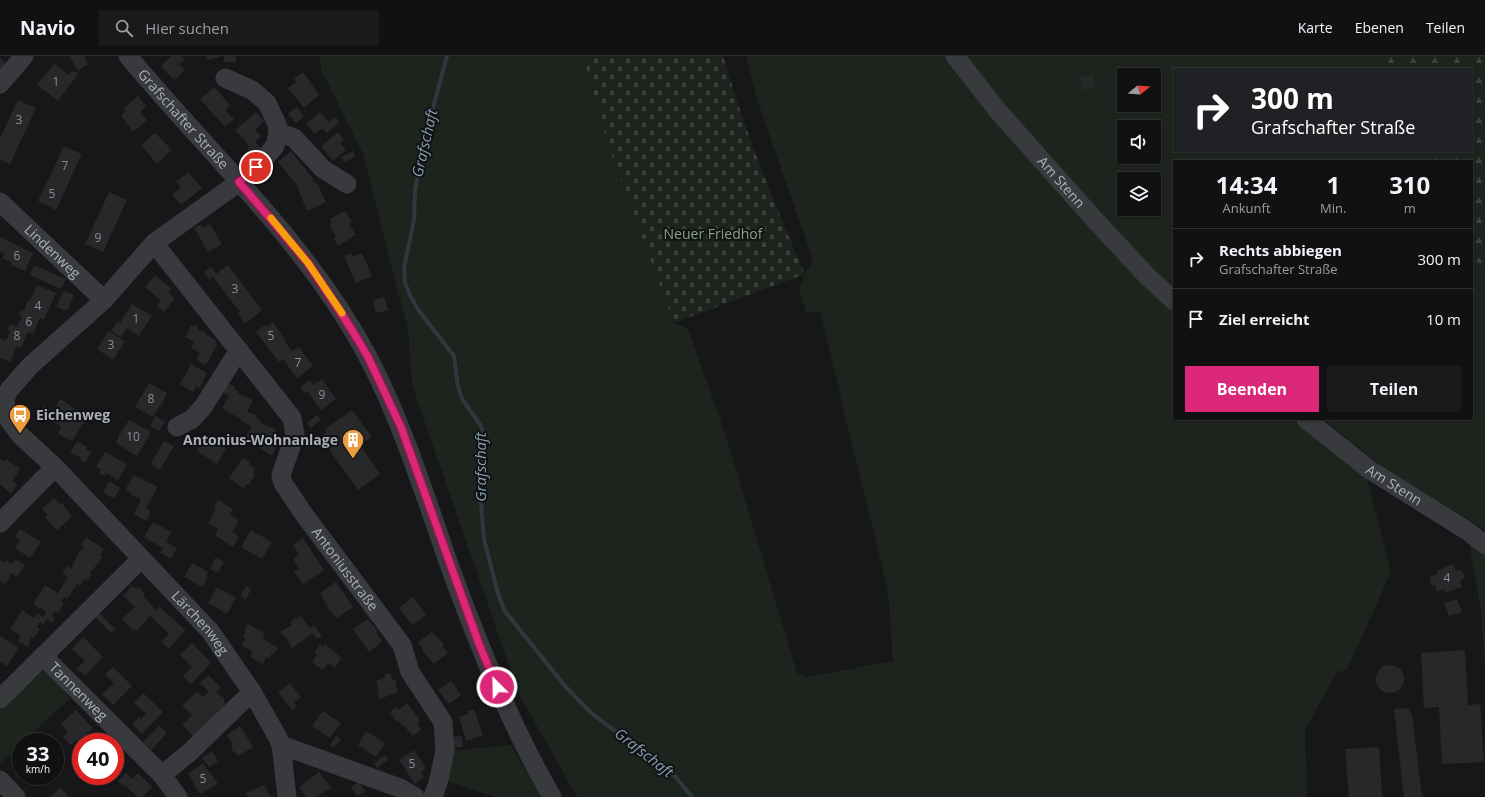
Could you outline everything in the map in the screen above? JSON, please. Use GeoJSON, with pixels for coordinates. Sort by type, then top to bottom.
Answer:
{"type":"FeatureCollection","features":[{"type":"Feature","properties":{"kind":"street"},"geometry":{"type":"LineString","coordinates":[[0,84],[24,56]]}},
{"type":"Feature","properties":{"kind":"street","name":"Grafschafter Straße"},"geometry":{"type":"LineString","coordinates":[[128,56],[308,263],[368,357],[401,427],[479,644],[510,715],[552,797]]}},
{"type":"Feature","properties":{"kind":"street","name":"Am Stenn"},"geometry":{"type":"LineString","coordinates":[[955,56],[998,111],[1094,219],[1147,276],[1173,300]]}},
{"type":"Feature","properties":{"kind":"street"},"geometry":{"type":"LineString","coordinates":[[225,78],[252,90],[259,95],[272,110],[278,132],[294,138],[322,169],[347,184]]}},
{"type":"Feature","properties":{"kind":"street","name":"Grafschafter Straße"},"geometry":{"type":"LineString","coordinates":[[239,182],[270,153],[275,146],[278,132]]}},
{"type":"Feature","properties":{"kind":"street"},"geometry":{"type":"LineString","coordinates":[[0,699],[141,559],[55,467],[15,428],[6,411],[5,399],[9,390],[30,366],[104,300],[154,243],[239,182]]}},
{"type":"Feature","properties":{"kind":"street","name":"Lindenweg"},"geometry":{"type":"LineString","coordinates":[[0,202],[104,300]]}},
{"type":"Feature","properties":{"kind":"street","name":"Antoniusstraße"},"geometry":{"type":"LineString","coordinates":[[154,243],[288,412],[293,423],[295,435],[282,468],[281,474],[283,483],[303,513],[402,645],[410,672],[443,722],[445,751],[438,783],[433,797]]}},
{"type":"Feature","properties":{"kind":"street"},"geometry":{"type":"LineString","coordinates":[[177,427],[197,415],[239,350]]}},
{"type":"Feature","properties":{"kind":"street","name":"Am Stenn"},"geometry":{"type":"LineString","coordinates":[[1307,420],[1370,470],[1469,532],[1485,545]]}},
{"type":"Feature","properties":{"kind":"street"},"geometry":{"type":"LineString","coordinates":[[0,523],[55,467]]}},
{"type":"Feature","properties":{"kind":"street","name":"Lärchenweg"},"geometry":{"type":"LineString","coordinates":[[141,559],[198,617],[252,692],[281,745],[287,797]]}},
{"type":"Feature","properties":{"kind":"street","name":"Tannenweg"},"geometry":{"type":"LineString","coordinates":[[43,656],[162,775],[178,797]]}},
{"type":"Feature","properties":{"kind":"street"},"geometry":{"type":"LineString","coordinates":[[162,775],[190,752],[252,692]]}},
{"type":"Feature","properties":{"kind":"street"},"geometry":{"type":"LineString","coordinates":[[281,745],[400,788],[415,797]]}},
{"type":"Feature","properties":{"kind":"street"},"geometry":{"type":"LineString","coordinates":[[0,780],[16,797]]}},
{"type":"Feature","properties":{"kind":"green space"},"geometry":{"type":"Polygon","coordinates":[[[320,56],[583,56],[609,147],[674,323],[688,329],[725,433],[797,673],[807,677],[893,661],[888,591],[820,312],[806,312],[799,290],[805,274],[813,260],[757,99],[746,56],[1371,56],[1377,68],[1173,68],[1173,152],[1412,152],[1416,160],[1173,160],[1173,420],[1294,420],[1367,479],[1391,572],[1347,670],[1337,672],[1305,730],[1307,797],[577,797],[519,694],[412,385],[408,330],[363,154],[321,69],[320,56]]]}},
{"type":"Feature","properties":{"kind":"green space","name":"Neuer Friedhof"},"geometry":{"type":"Polygon","coordinates":[[[583,56],[723,56],[760,166],[805,274],[674,323],[609,147],[583,56]]]}},
{"type":"Feature","properties":{"kind":"green space"},"geometry":{"type":"Polygon","coordinates":[[[1371,56],[1485,56],[1485,275],[1473,256],[1473,160],[1416,160],[1412,152],[1473,152],[1473,68],[1377,68],[1371,56]]]}},
{"type":"Feature","properties":{"kind":"green space"},"geometry":{"type":"Polygon","coordinates":[[[1473,256],[1485,275],[1485,530],[1384,468],[1324,420],[1473,420],[1473,256]]]}},
{"type":"Feature","properties":{"kind":"green space"},"geometry":{"type":"Polygon","coordinates":[[[1468,538],[1485,551],[1485,666],[1481,611],[1468,538]]]}},
{"type":"Feature","properties":{"kind":"green space"},"geometry":{"type":"Polygon","coordinates":[[[45,669],[70,698],[33,733],[12,733],[12,753],[0,764],[0,710],[45,669]]]}},
{"type":"Feature","properties":{"kind":"green space"},"geometry":{"type":"Polygon","coordinates":[[[511,745],[541,797],[495,797],[443,780],[448,751],[511,745]]]}},
{"type":"Feature","properties":{"kind":"building"},"geometry":{"type":"Polygon","coordinates":[[[69,56],[84,56],[88,64],[78,71],[69,56]]]}},
{"type":"Feature","properties":{"kind":"building"},"geometry":{"type":"Polygon","coordinates":[[[172,56],[181,56],[185,60],[179,64],[185,70],[174,80],[161,66],[172,56]]]}},
{"type":"Feature","properties":{"kind":"building"},"geometry":{"type":"Polygon","coordinates":[[[206,56],[220,56],[220,57],[207,60],[206,56]]]}},
{"type":"Feature","properties":{"kind":"building"},"geometry":{"type":"Polygon","coordinates":[[[223,56],[236,56],[236,62],[225,62],[223,56]]]}},
{"type":"Feature","properties":{"kind":"building"},"geometry":{"type":"Polygon","coordinates":[[[0,58],[8,65],[0,74],[0,58]]]}},
{"type":"Feature","properties":{"kind":"building"},"geometry":{"type":"Polygon","coordinates":[[[54,64],[69,75],[72,71],[79,73],[58,101],[37,85],[54,64]]]}},
{"type":"Feature","properties":{"kind":"building"},"geometry":{"type":"Polygon","coordinates":[[[303,72],[319,95],[304,108],[288,88],[296,82],[294,79],[303,72]]]}},
{"type":"Feature","properties":{"kind":"building"},"geometry":{"type":"Polygon","coordinates":[[[1092,74],[1096,87],[1083,91],[1079,77],[1092,74]]]}},
{"type":"Feature","properties":{"kind":"building"},"geometry":{"type":"Polygon","coordinates":[[[214,87],[230,105],[225,110],[234,119],[225,127],[200,99],[214,87]]]}},
{"type":"Feature","properties":{"kind":"building"},"geometry":{"type":"Polygon","coordinates":[[[138,96],[146,106],[140,112],[147,120],[133,132],[121,115],[126,110],[124,108],[138,96]]]}},
{"type":"Feature","properties":{"kind":"building"},"geometry":{"type":"Polygon","coordinates":[[[18,100],[36,108],[10,164],[0,159],[0,138],[18,100]]]}},
{"type":"Feature","properties":{"kind":"building"},"geometry":{"type":"Polygon","coordinates":[[[297,107],[304,116],[296,123],[288,114],[297,107]]]}},
{"type":"Feature","properties":{"kind":"building"},"geometry":{"type":"Polygon","coordinates":[[[256,112],[264,121],[255,130],[261,136],[255,142],[262,150],[254,157],[247,149],[249,147],[245,140],[235,130],[256,112]]]}},
{"type":"Feature","properties":{"kind":"building"},"geometry":{"type":"Polygon","coordinates":[[[320,112],[329,122],[335,117],[339,122],[327,133],[322,128],[315,134],[306,124],[320,112]]]}},
{"type":"Feature","properties":{"kind":"building"},"geometry":{"type":"Polygon","coordinates":[[[338,132],[344,140],[340,143],[346,150],[333,161],[321,146],[338,132]]]}},
{"type":"Feature","properties":{"kind":"building"},"geometry":{"type":"Polygon","coordinates":[[[155,133],[172,150],[157,164],[141,145],[155,133]]]}},
{"type":"Feature","properties":{"kind":"building"},"geometry":{"type":"Polygon","coordinates":[[[64,146],[82,154],[56,210],[38,201],[64,146]]]}},
{"type":"Feature","properties":{"kind":"building"},"geometry":{"type":"Polygon","coordinates":[[[291,151],[312,177],[315,184],[317,183],[326,202],[307,211],[296,184],[278,162],[291,151]]]}},
{"type":"Feature","properties":{"kind":"building"},"geometry":{"type":"Polygon","coordinates":[[[353,151],[355,157],[344,162],[341,157],[353,151]]]}},
{"type":"Feature","properties":{"kind":"building"},"geometry":{"type":"Polygon","coordinates":[[[188,172],[202,188],[181,205],[172,195],[181,187],[176,182],[188,172]]]}},
{"type":"Feature","properties":{"kind":"building"},"geometry":{"type":"Polygon","coordinates":[[[109,192],[127,200],[103,252],[85,244],[109,192]]]}},
{"type":"Feature","properties":{"kind":"building"},"geometry":{"type":"Polygon","coordinates":[[[345,211],[352,222],[349,224],[356,235],[338,246],[334,239],[336,237],[330,225],[332,223],[330,219],[345,211]]]}},
{"type":"Feature","properties":{"kind":"building"},"geometry":{"type":"Polygon","coordinates":[[[201,224],[203,228],[210,224],[222,244],[208,252],[194,228],[201,224]]]}},
{"type":"Feature","properties":{"kind":"building"},"geometry":{"type":"Polygon","coordinates":[[[0,237],[33,253],[25,271],[11,265],[12,263],[2,258],[5,254],[0,252],[0,237]]]}},
{"type":"Feature","properties":{"kind":"building"},"geometry":{"type":"Polygon","coordinates":[[[351,253],[353,257],[362,253],[372,276],[356,283],[344,256],[351,253]]]}},
{"type":"Feature","properties":{"kind":"building"},"geometry":{"type":"Polygon","coordinates":[[[34,265],[66,279],[61,289],[30,275],[34,265]]]}},
{"type":"Feature","properties":{"kind":"building"},"geometry":{"type":"Polygon","coordinates":[[[228,265],[262,310],[245,324],[238,314],[240,312],[213,277],[209,280],[204,272],[211,267],[216,274],[228,265]]]}},
{"type":"Feature","properties":{"kind":"building"},"geometry":{"type":"Polygon","coordinates":[[[155,275],[172,289],[168,293],[175,298],[164,312],[157,306],[161,301],[145,287],[155,275]]]}},
{"type":"Feature","properties":{"kind":"building"},"geometry":{"type":"Polygon","coordinates":[[[37,285],[56,293],[44,320],[40,318],[33,334],[28,332],[21,348],[17,346],[10,362],[0,358],[0,338],[6,341],[10,331],[7,329],[10,324],[17,327],[22,316],[19,315],[21,309],[24,311],[28,300],[30,301],[37,285]]]}},
{"type":"Feature","properties":{"kind":"building"},"geometry":{"type":"Polygon","coordinates":[[[64,291],[74,295],[67,311],[56,307],[64,291]]]}},
{"type":"Feature","properties":{"kind":"building"},"geometry":{"type":"Polygon","coordinates":[[[384,297],[388,310],[376,313],[373,300],[384,297]]]}},
{"type":"Feature","properties":{"kind":"building"},"geometry":{"type":"Polygon","coordinates":[[[132,304],[152,316],[139,336],[127,328],[121,337],[111,331],[118,321],[120,323],[132,304]]]}},
{"type":"Feature","properties":{"kind":"building"},"geometry":{"type":"Polygon","coordinates":[[[273,322],[286,340],[284,341],[292,351],[299,347],[313,366],[297,378],[283,359],[279,362],[256,332],[265,325],[267,327],[273,322]]]}},
{"type":"Feature","properties":{"kind":"building"},"geometry":{"type":"Polygon","coordinates":[[[195,325],[198,327],[198,330],[205,332],[215,340],[217,344],[206,365],[196,360],[200,353],[191,348],[194,342],[185,337],[191,326],[195,325]]]}},
{"type":"Feature","properties":{"kind":"building"},"geometry":{"type":"Polygon","coordinates":[[[108,331],[125,341],[113,360],[97,349],[108,331]]]}},
{"type":"Feature","properties":{"kind":"building"},"geometry":{"type":"Polygon","coordinates":[[[191,364],[207,373],[200,388],[196,386],[193,392],[180,384],[191,364]]]}},
{"type":"Feature","properties":{"kind":"building"},"geometry":{"type":"Polygon","coordinates":[[[322,379],[336,399],[321,410],[307,391],[305,393],[300,387],[310,380],[313,385],[322,379]]]}},
{"type":"Feature","properties":{"kind":"building"},"geometry":{"type":"Polygon","coordinates":[[[226,382],[235,387],[234,389],[238,391],[238,393],[253,400],[247,412],[257,416],[256,418],[261,421],[260,422],[276,430],[269,442],[277,446],[272,456],[245,438],[252,426],[241,421],[242,420],[222,408],[229,396],[220,391],[226,382]]]}},
{"type":"Feature","properties":{"kind":"building"},"geometry":{"type":"Polygon","coordinates":[[[149,383],[167,393],[161,406],[160,405],[153,417],[135,407],[149,383]]]}},
{"type":"Feature","properties":{"kind":"building"},"geometry":{"type":"Polygon","coordinates":[[[61,399],[87,418],[72,441],[58,434],[61,426],[39,416],[43,406],[54,411],[59,400],[61,399]]]}},
{"type":"Feature","properties":{"kind":"building","name":"Antonius-Wohnanlage"},"geometry":{"type":"Polygon","coordinates":[[[352,410],[372,437],[360,445],[380,474],[358,490],[320,437],[327,432],[325,429],[352,410]]]}},
{"type":"Feature","properties":{"kind":"building"},"geometry":{"type":"Polygon","coordinates":[[[317,415],[321,420],[311,428],[307,423],[317,415]]]}},
{"type":"Feature","properties":{"kind":"building"},"geometry":{"type":"Polygon","coordinates":[[[156,416],[165,422],[159,431],[150,426],[156,416]]]}},
{"type":"Feature","properties":{"kind":"building"},"geometry":{"type":"Polygon","coordinates":[[[129,420],[151,432],[137,456],[116,443],[118,436],[129,420]]]}},
{"type":"Feature","properties":{"kind":"building"},"geometry":{"type":"Polygon","coordinates":[[[205,436],[226,448],[217,464],[197,451],[205,436]]]}},
{"type":"Feature","properties":{"kind":"building"},"geometry":{"type":"Polygon","coordinates":[[[77,441],[87,447],[86,449],[91,452],[85,463],[80,460],[81,458],[70,452],[77,441]]]}},
{"type":"Feature","properties":{"kind":"building"},"geometry":{"type":"Polygon","coordinates":[[[164,441],[174,446],[160,470],[151,464],[164,441]]]}},
{"type":"Feature","properties":{"kind":"building"},"geometry":{"type":"Polygon","coordinates":[[[105,452],[127,464],[118,480],[106,473],[105,476],[99,473],[101,470],[96,467],[105,452]]]}},
{"type":"Feature","properties":{"kind":"building"},"geometry":{"type":"Polygon","coordinates":[[[243,458],[251,462],[249,465],[255,469],[253,473],[255,474],[249,485],[246,484],[244,489],[229,478],[243,458]]]}},
{"type":"Feature","properties":{"kind":"building"},"geometry":{"type":"Polygon","coordinates":[[[0,459],[4,462],[6,459],[20,469],[12,481],[17,485],[11,494],[0,484],[0,459]]]}},
{"type":"Feature","properties":{"kind":"building"},"geometry":{"type":"Polygon","coordinates":[[[134,475],[158,487],[146,508],[151,511],[146,521],[134,514],[140,503],[140,499],[131,495],[132,494],[125,490],[134,475]]]}},
{"type":"Feature","properties":{"kind":"building"},"geometry":{"type":"Polygon","coordinates":[[[109,481],[120,488],[114,499],[103,492],[109,481]]]}},
{"type":"Feature","properties":{"kind":"building"},"geometry":{"type":"Polygon","coordinates":[[[54,498],[60,504],[62,503],[72,517],[57,530],[45,518],[48,515],[42,509],[54,498]]]}},
{"type":"Feature","properties":{"kind":"building"},"geometry":{"type":"Polygon","coordinates":[[[218,500],[233,509],[230,515],[239,520],[232,532],[239,536],[233,547],[215,535],[218,529],[208,523],[216,509],[214,508],[218,500]]]}},
{"type":"Feature","properties":{"kind":"building"},"geometry":{"type":"Polygon","coordinates":[[[153,522],[171,532],[166,542],[177,548],[171,559],[160,553],[163,548],[144,537],[153,522]]]}},
{"type":"Feature","properties":{"kind":"building"},"geometry":{"type":"Polygon","coordinates":[[[20,529],[41,542],[30,558],[15,548],[20,540],[15,537],[20,529]]]}},
{"type":"Feature","properties":{"kind":"building"},"geometry":{"type":"Polygon","coordinates":[[[251,530],[272,542],[262,559],[241,547],[251,530]]]}},
{"type":"Feature","properties":{"kind":"building"},"geometry":{"type":"Polygon","coordinates":[[[86,537],[104,549],[100,556],[103,557],[90,573],[92,574],[88,581],[85,579],[80,586],[77,584],[67,599],[64,597],[61,602],[64,604],[58,613],[55,611],[52,616],[55,618],[52,623],[47,619],[43,624],[40,622],[37,627],[40,629],[34,638],[31,636],[28,647],[18,641],[21,636],[10,629],[22,610],[34,618],[37,613],[43,617],[46,612],[33,604],[45,585],[58,593],[68,577],[62,574],[67,566],[71,569],[80,550],[82,551],[85,547],[81,545],[86,537]]]}},
{"type":"Feature","properties":{"kind":"building"},"geometry":{"type":"Polygon","coordinates":[[[303,538],[324,570],[303,584],[294,572],[299,568],[293,559],[299,554],[293,545],[303,538]]]}},
{"type":"Feature","properties":{"kind":"building"},"geometry":{"type":"Polygon","coordinates":[[[216,557],[224,562],[218,573],[210,569],[216,557]]]}},
{"type":"Feature","properties":{"kind":"building"},"geometry":{"type":"Polygon","coordinates":[[[0,559],[5,563],[6,560],[12,564],[15,559],[25,565],[17,577],[12,573],[5,584],[0,581],[0,559]]]}},
{"type":"Feature","properties":{"kind":"building"},"geometry":{"type":"Polygon","coordinates":[[[192,563],[208,572],[206,576],[208,577],[202,587],[184,577],[192,563]]]}},
{"type":"Feature","properties":{"kind":"building"},"geometry":{"type":"Polygon","coordinates":[[[1453,564],[1456,571],[1462,570],[1465,577],[1460,581],[1462,587],[1445,593],[1444,589],[1437,592],[1435,585],[1432,586],[1429,577],[1438,574],[1437,571],[1453,564]]]}},
{"type":"Feature","properties":{"kind":"building"},"geometry":{"type":"Polygon","coordinates":[[[336,582],[353,607],[337,618],[330,611],[320,593],[336,582]]]}},
{"type":"Feature","properties":{"kind":"building"},"geometry":{"type":"Polygon","coordinates":[[[132,586],[136,589],[138,587],[145,594],[143,596],[156,610],[154,613],[160,607],[185,630],[169,649],[161,642],[169,634],[150,616],[137,631],[134,631],[122,619],[135,607],[123,596],[132,586]]]}},
{"type":"Feature","properties":{"kind":"building"},"geometry":{"type":"Polygon","coordinates":[[[246,586],[251,589],[246,599],[240,596],[246,586]]]}},
{"type":"Feature","properties":{"kind":"building"},"geometry":{"type":"Polygon","coordinates":[[[217,587],[236,598],[227,614],[208,603],[217,587]]]}},
{"type":"Feature","properties":{"kind":"building"},"geometry":{"type":"Polygon","coordinates":[[[413,597],[426,615],[412,625],[399,608],[413,597]]]}},
{"type":"Feature","properties":{"kind":"building"},"geometry":{"type":"Polygon","coordinates":[[[1457,599],[1462,612],[1449,616],[1444,603],[1457,599]]]}},
{"type":"Feature","properties":{"kind":"building"},"geometry":{"type":"Polygon","coordinates":[[[98,612],[115,629],[111,633],[94,616],[98,612]]]}},
{"type":"Feature","properties":{"kind":"building"},"geometry":{"type":"Polygon","coordinates":[[[301,616],[310,628],[314,625],[322,636],[317,639],[313,633],[292,648],[286,637],[280,632],[292,625],[290,622],[296,617],[297,619],[301,616]]]}},
{"type":"Feature","properties":{"kind":"building"},"geometry":{"type":"Polygon","coordinates":[[[368,619],[377,630],[376,632],[382,642],[369,652],[353,629],[368,619]]]}},
{"type":"Feature","properties":{"kind":"building"},"geometry":{"type":"Polygon","coordinates":[[[248,624],[265,633],[262,638],[278,648],[274,654],[272,653],[269,659],[266,657],[263,664],[250,657],[253,652],[242,645],[245,639],[243,637],[246,632],[244,631],[248,624]]]}},
{"type":"Feature","properties":{"kind":"building"},"geometry":{"type":"Polygon","coordinates":[[[432,632],[444,644],[442,646],[448,653],[434,664],[422,651],[423,649],[418,642],[432,632]]]}},
{"type":"Feature","properties":{"kind":"building"},"geometry":{"type":"Polygon","coordinates":[[[0,636],[19,648],[7,666],[0,662],[0,636]]]}},
{"type":"Feature","properties":{"kind":"building"},"geometry":{"type":"Polygon","coordinates":[[[83,637],[103,657],[85,676],[77,669],[85,661],[72,649],[83,637]]]}},
{"type":"Feature","properties":{"kind":"building"},"geometry":{"type":"Polygon","coordinates":[[[192,643],[211,663],[191,684],[183,676],[192,667],[180,655],[192,643]]]}},
{"type":"Feature","properties":{"kind":"building"},"geometry":{"type":"Polygon","coordinates":[[[320,644],[324,647],[325,644],[341,658],[335,668],[328,663],[323,670],[312,662],[317,655],[314,653],[320,644]]]}},
{"type":"Feature","properties":{"kind":"building"},"geometry":{"type":"Polygon","coordinates":[[[1465,650],[1468,705],[1480,704],[1484,762],[1442,764],[1439,707],[1424,708],[1421,653],[1465,650]]]}},
{"type":"Feature","properties":{"kind":"building"},"geometry":{"type":"Polygon","coordinates":[[[1390,665],[1400,669],[1404,679],[1400,689],[1390,693],[1380,689],[1376,679],[1380,669],[1390,665]]]}},
{"type":"Feature","properties":{"kind":"building"},"geometry":{"type":"Polygon","coordinates":[[[113,667],[132,686],[113,705],[102,694],[114,683],[105,674],[113,667]]]}},
{"type":"Feature","properties":{"kind":"building"},"geometry":{"type":"Polygon","coordinates":[[[390,673],[393,680],[395,679],[397,684],[395,685],[398,692],[380,699],[376,681],[385,678],[384,675],[390,673]]]}},
{"type":"Feature","properties":{"kind":"building"},"geometry":{"type":"Polygon","coordinates":[[[208,675],[221,687],[216,692],[224,698],[225,705],[194,737],[182,725],[192,715],[182,706],[197,691],[203,697],[209,691],[200,683],[208,675]]]}},
{"type":"Feature","properties":{"kind":"building"},"geometry":{"type":"Polygon","coordinates":[[[451,681],[461,695],[449,704],[438,690],[451,681]]]}},
{"type":"Feature","properties":{"kind":"building"},"geometry":{"type":"Polygon","coordinates":[[[290,683],[301,697],[294,703],[297,707],[292,710],[278,692],[290,683]]]}},
{"type":"Feature","properties":{"kind":"building"},"geometry":{"type":"Polygon","coordinates":[[[143,693],[163,712],[142,734],[132,724],[139,717],[141,719],[146,714],[134,703],[143,693]]]}},
{"type":"Feature","properties":{"kind":"building"},"geometry":{"type":"Polygon","coordinates":[[[407,703],[420,720],[418,723],[421,730],[413,736],[404,726],[402,726],[399,720],[397,722],[390,712],[396,707],[398,710],[407,703]]]}},
{"type":"Feature","properties":{"kind":"building"},"geometry":{"type":"Polygon","coordinates":[[[1409,708],[1410,713],[1412,713],[1422,797],[1404,797],[1394,709],[1409,708]]]}},
{"type":"Feature","properties":{"kind":"building"},"geometry":{"type":"Polygon","coordinates":[[[474,709],[483,735],[466,741],[459,717],[468,714],[467,711],[474,709]]]}},
{"type":"Feature","properties":{"kind":"building"},"geometry":{"type":"Polygon","coordinates":[[[76,710],[93,728],[88,733],[72,733],[71,745],[64,738],[68,732],[61,724],[76,710]]]}},
{"type":"Feature","properties":{"kind":"building"},"geometry":{"type":"Polygon","coordinates":[[[323,711],[341,723],[330,738],[312,726],[323,711]]]}},
{"type":"Feature","properties":{"kind":"building"},"geometry":{"type":"Polygon","coordinates":[[[159,726],[167,733],[151,750],[143,742],[159,726]]]}},
{"type":"Feature","properties":{"kind":"building"},"geometry":{"type":"Polygon","coordinates":[[[240,726],[253,747],[239,756],[232,750],[232,743],[227,735],[240,726]]]}},
{"type":"Feature","properties":{"kind":"building"},"geometry":{"type":"Polygon","coordinates":[[[366,731],[385,743],[376,757],[358,745],[366,731]]]}},
{"type":"Feature","properties":{"kind":"building"},"geometry":{"type":"Polygon","coordinates":[[[336,736],[341,739],[334,748],[330,745],[336,736]]]}},
{"type":"Feature","properties":{"kind":"building"},"geometry":{"type":"Polygon","coordinates":[[[462,736],[463,747],[451,748],[450,737],[462,736]]]}},
{"type":"Feature","properties":{"kind":"building"},"geometry":{"type":"Polygon","coordinates":[[[1379,747],[1382,797],[1349,797],[1345,749],[1379,747]]]}},
{"type":"Feature","properties":{"kind":"building"},"geometry":{"type":"Polygon","coordinates":[[[414,750],[426,768],[421,772],[424,777],[415,784],[399,760],[414,750]]]}},
{"type":"Feature","properties":{"kind":"building"},"geometry":{"type":"Polygon","coordinates":[[[212,751],[218,761],[209,767],[202,758],[212,751]]]}},
{"type":"Feature","properties":{"kind":"building"},"geometry":{"type":"Polygon","coordinates":[[[385,755],[388,760],[377,768],[374,763],[385,755]]]}},
{"type":"Feature","properties":{"kind":"building"},"geometry":{"type":"Polygon","coordinates":[[[203,763],[218,784],[200,794],[188,774],[203,763]]]}},
{"type":"Feature","properties":{"kind":"building"},"geometry":{"type":"Polygon","coordinates":[[[319,772],[331,788],[316,797],[306,797],[299,787],[319,772]]]}},
{"type":"Feature","properties":{"kind":"building"},"geometry":{"type":"Polygon","coordinates":[[[126,773],[132,779],[138,773],[152,787],[142,797],[137,797],[125,785],[124,787],[122,785],[124,785],[124,775],[126,773]]]}},
{"type":"Feature","properties":{"kind":"building"},"geometry":{"type":"Polygon","coordinates":[[[359,782],[365,791],[357,796],[351,787],[359,782]]]}},
{"type":"Feature","properties":{"kind":"building"},"geometry":{"type":"Polygon","coordinates":[[[264,785],[271,797],[248,797],[246,793],[264,785]]]}},
{"type":"Feature","properties":{"kind":"building"},"geometry":{"type":"Polygon","coordinates":[[[60,788],[69,797],[50,797],[60,788]]]}},
{"type":"Feature","properties":{"kind":"waterway","name":"Grafschaft"},"geometry":{"type":"LineString","coordinates":[[447,56],[422,149],[415,191],[414,220],[404,268],[405,283],[419,311],[454,356],[458,386],[462,399],[481,426],[484,436],[480,451],[481,503],[484,539],[497,590],[504,610],[565,686],[591,713],[673,774],[692,797]]}},
{"type":"Feature","properties":{"kind":"slow traffic"},"geometry":{"type":"LineString","coordinates":[[271,218],[294,244],[342,313]]}},
{"type":"Feature","properties":{"kind":"place","name":"Eichenweg"},"geometry":{"type":"Point","coordinates":[20,434]}},
{"type":"Feature","properties":{"kind":"place","name":"Antonius-Wohnanlage"},"geometry":{"type":"Point","coordinates":[353,460]}},
{"type":"Feature","properties":{"kind":"route"},"geometry":{"type":"LineString","coordinates":[[256,167],[239,182],[294,244],[308,263],[352,330],[382,385],[401,427],[450,567],[497,687]]}}]}
